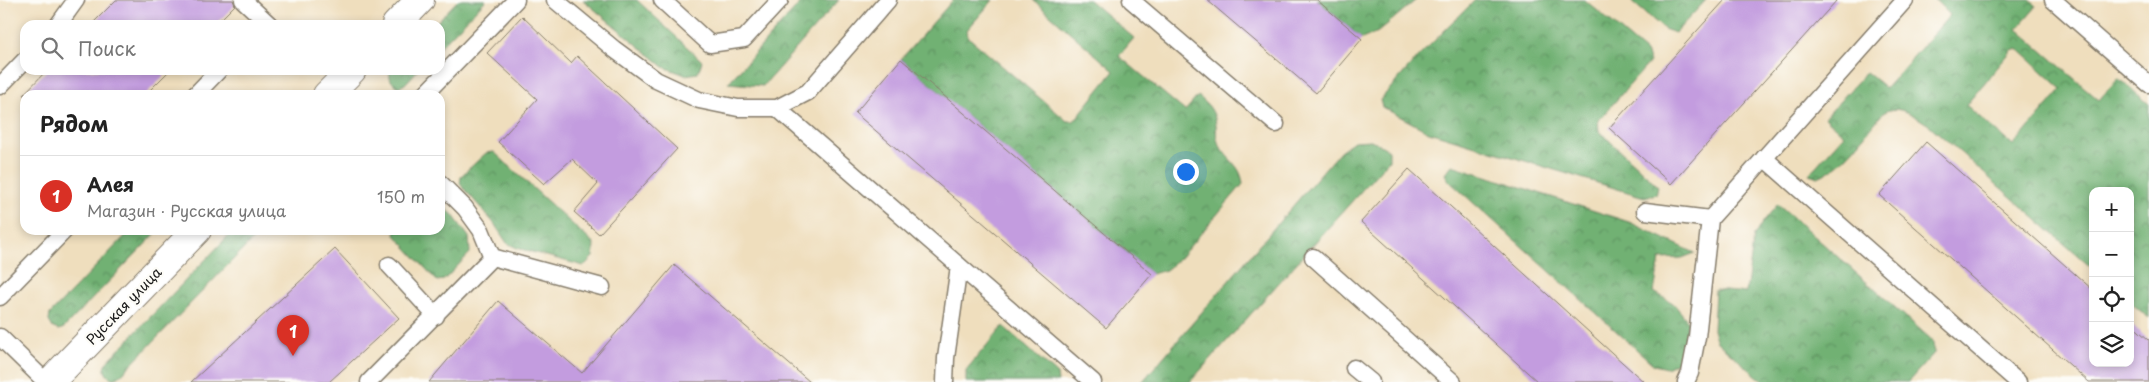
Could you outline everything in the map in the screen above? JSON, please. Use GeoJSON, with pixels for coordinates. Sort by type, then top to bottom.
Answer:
{"type":"FeatureCollection","features":[{"type":"Feature","properties":{"kind":"main road"},"geometry":{"type":"LineString","coordinates":[[401,20],[420,0]]}},
{"type":"Feature","properties":{"kind":"main road","name":"Русская улица"},"geometry":{"type":"LineString","coordinates":[[50,382],[192,235]]}},
{"type":"Feature","properties":{"kind":"lane"},"geometry":{"type":"LineString","coordinates":[[62,20],[76,0]]}},
{"type":"Feature","properties":{"kind":"lane"},"geometry":{"type":"LineString","coordinates":[[242,0],[262,20]]}},
{"type":"Feature","properties":{"kind":"lane"},"geometry":{"type":"LineString","coordinates":[[445,73],[516,0]]}},
{"type":"Feature","properties":{"kind":"lane"},"geometry":{"type":"LineString","coordinates":[[555,0],[614,49],[656,80],[699,100],[738,108],[777,108],[808,92],[888,0]]}},
{"type":"Feature","properties":{"kind":"lane"},"geometry":{"type":"LineString","coordinates":[[662,0],[710,44],[744,39],[780,0]]}},
{"type":"Feature","properties":{"kind":"lane"},"geometry":{"type":"LineString","coordinates":[[1131,0],[1276,124]]}},
{"type":"Feature","properties":{"kind":"lane"},"geometry":{"type":"LineString","coordinates":[[1686,382],[1690,373],[1698,337],[1710,219],[1905,0]]}},
{"type":"Feature","properties":{"kind":"lane"},"geometry":{"type":"LineString","coordinates":[[2053,0],[2149,84]]}},
{"type":"Feature","properties":{"kind":"lane"},"geometry":{"type":"LineString","coordinates":[[0,86],[20,65]]}},
{"type":"Feature","properties":{"kind":"lane"},"geometry":{"type":"LineString","coordinates":[[200,90],[214,75]]}},
{"type":"Feature","properties":{"kind":"lane"},"geometry":{"type":"LineString","coordinates":[[429,90],[443,75]]}},
{"type":"Feature","properties":{"kind":"lane"},"geometry":{"type":"LineString","coordinates":[[777,108],[1093,382]]}},
{"type":"Feature","properties":{"kind":"lane"},"geometry":{"type":"LineString","coordinates":[[1764,158],[2018,382]]}},
{"type":"Feature","properties":{"kind":"lane"},"geometry":{"type":"LineString","coordinates":[[445,188],[465,208],[481,230],[492,257]]}},
{"type":"Feature","properties":{"kind":"lane"},"geometry":{"type":"LineString","coordinates":[[1645,211],[1710,219]]}},
{"type":"Feature","properties":{"kind":"lane"},"geometry":{"type":"LineString","coordinates":[[0,297],[60,235]]}},
{"type":"Feature","properties":{"kind":"lane"},"geometry":{"type":"LineString","coordinates":[[492,257],[602,287]]}},
{"type":"Feature","properties":{"kind":"lane"},"geometry":{"type":"LineString","coordinates":[[369,382],[492,257]]}},
{"type":"Feature","properties":{"kind":"lane"},"geometry":{"type":"LineString","coordinates":[[1313,257],[1453,382]]}},
{"type":"Feature","properties":{"kind":"lane"},"geometry":{"type":"LineString","coordinates":[[389,265],[436,316]]}},
{"type":"Feature","properties":{"kind":"lane"},"geometry":{"type":"LineString","coordinates":[[945,382],[946,358],[959,266]]}},
{"type":"Feature","properties":{"kind":"lane"},"geometry":{"type":"LineString","coordinates":[[0,337],[46,382]]}},
{"type":"Feature","properties":{"kind":"lane"},"geometry":{"type":"LineString","coordinates":[[1354,368],[1371,382]]}},
{"type":"Feature","properties":{"kind":"green space"},"geometry":{"type":"Polygon","coordinates":[[[458,0],[486,0],[445,42],[445,20],[439,20],[458,0]]]}},
{"type":"Feature","properties":{"kind":"green space"},"geometry":{"type":"Polygon","coordinates":[[[583,0],[637,0],[702,61],[698,73],[685,75],[664,67],[583,0]]]}},
{"type":"Feature","properties":{"kind":"green space"},"geometry":{"type":"Polygon","coordinates":[[[803,0],[839,0],[763,86],[728,83],[803,0]]]}},
{"type":"Feature","properties":{"kind":"green space"},"geometry":{"type":"Polygon","coordinates":[[[953,0],[993,0],[967,30],[968,37],[1067,121],[1074,121],[1114,71],[1033,0],[1089,0],[1134,38],[1119,56],[1185,111],[1198,96],[1208,105],[1213,112],[1218,141],[1222,150],[1240,172],[1243,184],[1180,258],[1166,270],[1152,274],[901,59],[953,0]]]}},
{"type":"Feature","properties":{"kind":"green space"},"geometry":{"type":"Polygon","coordinates":[[[1317,0],[1416,0],[1378,32],[1362,39],[1317,0]]]}},
{"type":"Feature","properties":{"kind":"green space"},"geometry":{"type":"Polygon","coordinates":[[[1475,0],[1585,0],[1646,52],[1650,62],[1598,121],[1599,131],[1658,186],[1656,194],[1644,197],[1429,132],[1382,107],[1380,100],[1417,58],[1475,0]]]}},
{"type":"Feature","properties":{"kind":"green space"},"geometry":{"type":"Polygon","coordinates":[[[1630,0],[1706,0],[1675,33],[1664,29],[1630,0]]]}},
{"type":"Feature","properties":{"kind":"green space"},"geometry":{"type":"Polygon","coordinates":[[[1935,0],[2030,0],[2037,6],[2017,29],[2099,100],[2118,78],[2149,104],[2149,318],[2134,305],[2134,187],[2089,187],[2089,265],[1929,125],[1901,110],[1889,110],[1883,113],[1854,149],[1828,172],[1818,177],[1809,174],[1844,135],[1825,118],[1866,72],[1886,88],[1950,15],[1935,0]],[[2015,49],[2012,50],[1966,105],[2013,146],[2062,89],[2019,50],[2015,49]]]}},
{"type":"Feature","properties":{"kind":"green space"},"geometry":{"type":"Polygon","coordinates":[[[413,75],[405,84],[399,87],[394,84],[390,76],[413,75]]]}},
{"type":"Feature","properties":{"kind":"green space"},"geometry":{"type":"Polygon","coordinates":[[[1371,140],[1389,150],[1389,160],[1190,382],[1142,382],[1340,151],[1354,141],[1371,140]]]}},
{"type":"Feature","properties":{"kind":"green space"},"geometry":{"type":"Polygon","coordinates":[[[494,152],[594,244],[593,257],[584,266],[517,248],[507,243],[493,222],[460,184],[461,176],[486,153],[494,152]]]}},
{"type":"Feature","properties":{"kind":"green space"},"geometry":{"type":"Polygon","coordinates":[[[1452,165],[1629,222],[1695,253],[1682,258],[1660,259],[1654,292],[1673,303],[1688,321],[1680,361],[1666,368],[1654,365],[1449,181],[1445,174],[1452,165]]]}},
{"type":"Feature","properties":{"kind":"green space"},"geometry":{"type":"Polygon","coordinates":[[[1778,204],[1932,340],[1935,352],[1908,382],[1764,382],[1717,342],[1713,330],[1715,290],[1746,293],[1754,236],[1778,204]]]}},
{"type":"Feature","properties":{"kind":"green space"},"geometry":{"type":"Polygon","coordinates":[[[445,208],[452,214],[469,237],[470,253],[444,280],[437,281],[395,235],[445,235],[445,208]]]}},
{"type":"Feature","properties":{"kind":"green space"},"geometry":{"type":"Polygon","coordinates":[[[126,235],[154,235],[64,328],[59,330],[53,328],[49,321],[50,314],[126,235]]]}},
{"type":"Feature","properties":{"kind":"green space"},"geometry":{"type":"Polygon","coordinates":[[[229,235],[257,235],[119,377],[114,379],[109,377],[105,371],[105,364],[229,235]]]}},
{"type":"Feature","properties":{"kind":"green space"},"geometry":{"type":"Polygon","coordinates":[[[1003,326],[1057,374],[1058,382],[966,382],[966,370],[1003,326]]]}},
{"type":"Feature","properties":{"kind":"building"},"geometry":{"type":"Polygon","coordinates":[[[116,0],[233,0],[235,5],[220,20],[96,20],[116,0]]]}},
{"type":"Feature","properties":{"kind":"building"},"geometry":{"type":"Polygon","coordinates":[[[1207,0],[1317,0],[1362,39],[1316,93],[1207,0]]]}},
{"type":"Feature","properties":{"kind":"building"},"geometry":{"type":"Polygon","coordinates":[[[1725,0],[1837,0],[1671,184],[1609,128],[1725,0]]]}},
{"type":"Feature","properties":{"kind":"building"},"geometry":{"type":"Polygon","coordinates":[[[522,16],[571,63],[577,56],[677,149],[599,234],[574,212],[598,184],[572,159],[544,184],[498,142],[537,99],[487,53],[522,16]]]}},
{"type":"Feature","properties":{"kind":"building"},"geometry":{"type":"Polygon","coordinates":[[[901,59],[1152,274],[1106,328],[855,113],[901,59]]]}},
{"type":"Feature","properties":{"kind":"building"},"geometry":{"type":"Polygon","coordinates":[[[42,75],[165,75],[150,90],[28,90],[42,75]]]}},
{"type":"Feature","properties":{"kind":"building"},"geometry":{"type":"Polygon","coordinates":[[[1926,142],[2089,286],[2089,367],[2134,367],[2134,327],[2149,340],[2149,382],[2089,382],[1879,195],[1926,142]]]}},
{"type":"Feature","properties":{"kind":"building"},"geometry":{"type":"Polygon","coordinates":[[[1409,169],[1644,382],[1538,382],[1361,222],[1409,169]]]}},
{"type":"Feature","properties":{"kind":"building"},"geometry":{"type":"Polygon","coordinates":[[[335,249],[399,318],[329,382],[191,382],[335,249]]]}},
{"type":"Feature","properties":{"kind":"building"},"geometry":{"type":"Polygon","coordinates":[[[674,265],[810,382],[429,382],[498,301],[582,373],[674,265]]]}},
{"type":"Feature","properties":{"kind":"place","name":"Алея"},"geometry":{"type":"Point","coordinates":[293,356]}}]}
